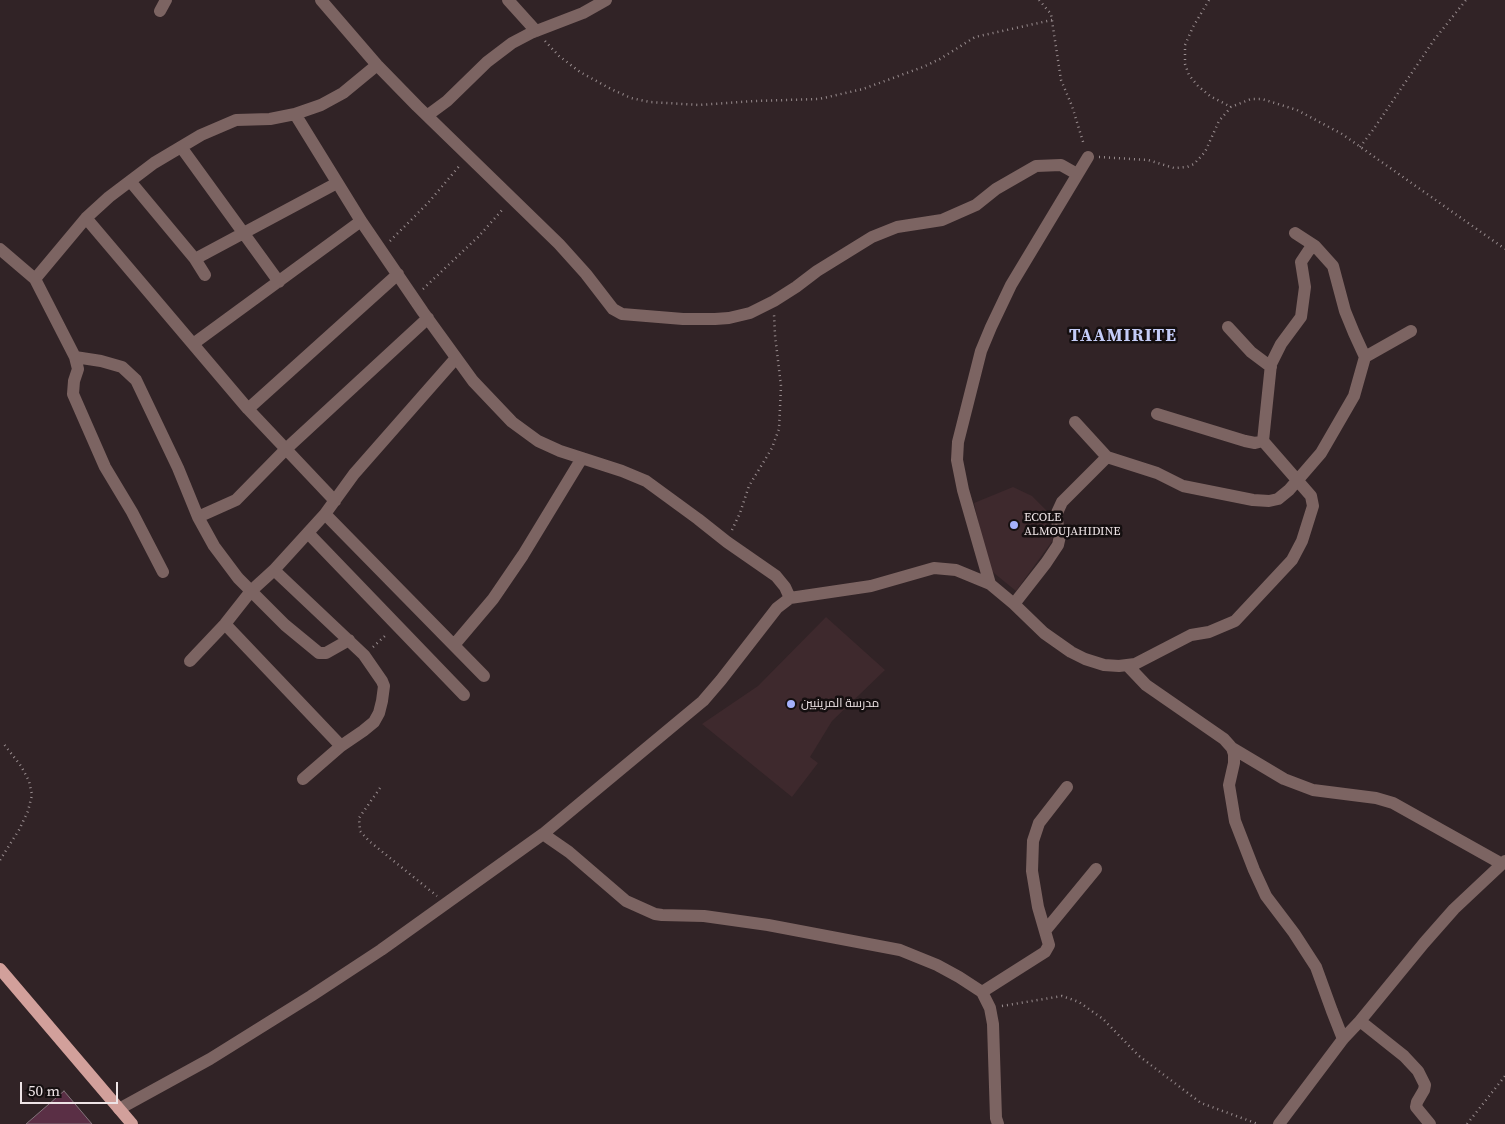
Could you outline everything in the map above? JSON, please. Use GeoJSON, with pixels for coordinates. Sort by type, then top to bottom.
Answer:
{"type":"FeatureCollection","features":[{"type":"Feature","properties":{"kind":"main road"},"geometry":{"type":"LineString","coordinates":[[0,969],[132,1124]]}},
{"type":"Feature","properties":{"kind":"street"},"geometry":{"type":"LineString","coordinates":[[160,12],[166,0]]}},
{"type":"Feature","properties":{"kind":"street"},"geometry":{"type":"LineString","coordinates":[[321,0],[378,65],[559,244],[586,274],[613,309],[622,314],[683,319],[729,318],[750,313],[774,301],[872,237],[897,227],[942,220],[976,204],[996,188],[1036,166],[1061,165],[1077,174]]}},
{"type":"Feature","properties":{"kind":"street"},"geometry":{"type":"LineString","coordinates":[[508,0],[536,31]]}},
{"type":"Feature","properties":{"kind":"street"},"geometry":{"type":"LineString","coordinates":[[428,115],[447,101],[487,62],[512,43],[536,31],[582,13],[606,0]]}},
{"type":"Feature","properties":{"kind":"street"},"geometry":{"type":"LineString","coordinates":[[35,279],[86,218],[154,163],[201,136],[236,120],[270,120],[321,105],[343,93],[378,65]]}},
{"type":"Feature","properties":{"kind":"street"},"geometry":{"type":"LineString","coordinates":[[295,114],[361,221],[456,358],[473,381],[512,422],[538,441],[560,451],[646,481],[776,576],[785,587],[790,598]]}},
{"type":"Feature","properties":{"kind":"street"},"geometry":{"type":"LineString","coordinates":[[181,147],[279,282]]}},
{"type":"Feature","properties":{"kind":"street"},"geometry":{"type":"LineString","coordinates":[[990,584],[963,490],[957,460],[958,442],[980,351],[1011,285],[1088,157]]}},
{"type":"Feature","properties":{"kind":"street"},"geometry":{"type":"LineString","coordinates":[[130,181],[195,259],[205,275]]}},
{"type":"Feature","properties":{"kind":"street"},"geometry":{"type":"LineString","coordinates":[[195,259],[337,183]]}},
{"type":"Feature","properties":{"kind":"street"},"geometry":{"type":"LineString","coordinates":[[86,218],[248,409],[335,501]]}},
{"type":"Feature","properties":{"kind":"street"},"geometry":{"type":"LineString","coordinates":[[193,344],[361,221]]}},
{"type":"Feature","properties":{"kind":"street"},"geometry":{"type":"LineString","coordinates":[[1075,422],[1107,458],[1157,473],[1183,486],[1253,500],[1269,501],[1278,499],[1297,481],[1321,453],[1354,396],[1365,357],[1354,333],[1335,270],[1330,261],[1315,246],[1295,234]]}},
{"type":"Feature","properties":{"kind":"street"},"geometry":{"type":"LineString","coordinates":[[119,1109],[210,1059],[311,996],[542,834],[703,701],[777,608],[790,598],[871,586],[934,568],[956,570],[990,584],[1044,633],[1070,652],[1104,665],[1135,664],[1191,635],[1209,632],[1233,623],[1292,560],[1302,542],[1309,522],[1313,503],[1311,496],[1263,441],[1271,367],[1278,350],[1301,317],[1305,288],[1301,262],[1309,250],[1315,246]]}},
{"type":"Feature","properties":{"kind":"street"},"geometry":{"type":"LineString","coordinates":[[0,249],[35,279],[75,357],[78,369],[73,387],[76,402],[105,467],[132,512],[163,572]]}},
{"type":"Feature","properties":{"kind":"street"},"geometry":{"type":"LineString","coordinates":[[248,409],[398,274]]}},
{"type":"Feature","properties":{"kind":"street"},"geometry":{"type":"LineString","coordinates":[[198,517],[236,500],[286,449],[428,318]]}},
{"type":"Feature","properties":{"kind":"street"},"geometry":{"type":"LineString","coordinates":[[1228,327],[1251,352],[1271,367]]}},
{"type":"Feature","properties":{"kind":"street"},"geometry":{"type":"LineString","coordinates":[[1365,357],[1412,331]]}},
{"type":"Feature","properties":{"kind":"street"},"geometry":{"type":"LineString","coordinates":[[75,357],[122,367],[136,380],[178,468],[198,517],[230,569],[251,591],[319,653],[326,653],[349,640]]}},
{"type":"Feature","properties":{"kind":"street"},"geometry":{"type":"LineString","coordinates":[[190,661],[225,624],[251,591],[274,570],[325,514],[354,474],[456,358]]}},
{"type":"Feature","properties":{"kind":"street"},"geometry":{"type":"LineString","coordinates":[[1157,414],[1245,441],[1255,443],[1263,441]]}},
{"type":"Feature","properties":{"kind":"street"},"geometry":{"type":"LineString","coordinates":[[454,645],[493,599],[523,555],[582,458]]}},
{"type":"Feature","properties":{"kind":"street"},"geometry":{"type":"LineString","coordinates":[[1014,604],[1046,564],[1058,545],[1060,536],[1056,515],[1062,502],[1107,458]]}},
{"type":"Feature","properties":{"kind":"street"},"geometry":{"type":"LineString","coordinates":[[325,514],[484,676]]}},
{"type":"Feature","properties":{"kind":"street"},"geometry":{"type":"LineString","coordinates":[[308,532],[464,695]]}},
{"type":"Feature","properties":{"kind":"street"},"geometry":{"type":"LineString","coordinates":[[274,570],[364,655],[382,682],[384,691],[379,713],[374,722],[341,746],[303,778]]}},
{"type":"Feature","properties":{"kind":"street"},"geometry":{"type":"LineString","coordinates":[[225,624],[341,746]]}},
{"type":"Feature","properties":{"kind":"street"},"geometry":{"type":"LineString","coordinates":[[1127,665],[1146,685],[1224,739],[1232,748],[1284,778],[1313,790],[1376,798],[1393,803],[1504,862],[1454,910],[1343,1039],[1279,1124]]}},
{"type":"Feature","properties":{"kind":"street"},"geometry":{"type":"LineString","coordinates":[[1232,748],[1234,763],[1228,785],[1235,821],[1266,896],[1294,933],[1316,967],[1343,1039]]}},
{"type":"Feature","properties":{"kind":"street"},"geometry":{"type":"LineString","coordinates":[[982,992],[1045,952],[1050,945],[1038,907],[1032,871],[1033,841],[1039,823],[1067,787]]}},
{"type":"Feature","properties":{"kind":"street"},"geometry":{"type":"LineString","coordinates":[[542,834],[569,852],[620,896],[655,914],[704,916],[768,925],[900,950],[937,965],[982,992],[990,1008],[993,1024],[996,1118],[998,1124]]}},
{"type":"Feature","properties":{"kind":"street"},"geometry":{"type":"LineString","coordinates":[[1045,931],[1096,869]]}},
{"type":"Feature","properties":{"kind":"street"},"geometry":{"type":"LineString","coordinates":[[1360,1021],[1404,1056],[1418,1071],[1425,1085],[1416,1107],[1430,1124]]}},
{"type":"Feature","properties":{"kind":"path"},"geometry":{"type":"LineString","coordinates":[[1040,0],[1051,14],[1061,80],[1072,106],[1088,157],[1148,160],[1174,168],[1187,167],[1194,164],[1205,152],[1219,121],[1232,107],[1251,99],[1262,98],[1297,110],[1342,134],[1505,249]]}},
{"type":"Feature","properties":{"kind":"path"},"geometry":{"type":"LineString","coordinates":[[1209,0],[1185,45],[1185,64],[1189,75],[1198,86],[1210,96],[1232,107]]}},
{"type":"Feature","properties":{"kind":"path"},"geometry":{"type":"LineString","coordinates":[[1360,147],[1434,40],[1466,0]]}},
{"type":"Feature","properties":{"kind":"path"},"geometry":{"type":"LineString","coordinates":[[536,31],[559,56],[580,72],[631,98],[650,102],[699,104],[754,100],[819,99],[863,89],[923,67],[940,59],[975,37],[1052,20]]}},
{"type":"Feature","properties":{"kind":"path"},"geometry":{"type":"LineString","coordinates":[[381,249],[428,202],[469,156]]}},
{"type":"Feature","properties":{"kind":"path"},"geometry":{"type":"LineString","coordinates":[[414,297],[478,237],[513,198]]}},
{"type":"Feature","properties":{"kind":"path"},"geometry":{"type":"LineString","coordinates":[[727,542],[749,486],[772,448],[780,429],[781,386],[775,335],[774,301]]}},
{"type":"Feature","properties":{"kind":"path"},"geometry":{"type":"LineString","coordinates":[[364,655],[397,625]]}},
{"type":"Feature","properties":{"kind":"path"},"geometry":{"type":"LineString","coordinates":[[0,860],[28,812],[32,795],[29,781],[21,766],[3,743]]}},
{"type":"Feature","properties":{"kind":"path"},"geometry":{"type":"LineString","coordinates":[[380,788],[359,818],[358,828],[369,841],[446,903]]}},
{"type":"Feature","properties":{"kind":"path"},"geometry":{"type":"LineString","coordinates":[[990,1008],[1062,996],[1079,1002],[1103,1019],[1139,1056],[1201,1103],[1258,1124]]}},
{"type":"Feature","properties":{"kind":"path"},"geometry":{"type":"LineString","coordinates":[[1467,1124],[1505,1076]]}},
{"type":"Feature","properties":{"kind":"shaded area","name":"ECOLE ALMOUJAHIDINE"},"geometry":{"type":"Polygon","coordinates":[[[1013,487],[1032,496],[1046,510],[1053,540],[1016,591],[989,569],[974,503],[1013,487]]]}},
{"type":"Feature","properties":{"kind":"shaded area","name":"مدرسة المرينيين"},"geometry":{"type":"Polygon","coordinates":[[[826,617],[885,670],[832,721],[810,757],[818,763],[792,797],[702,724],[758,686],[826,617]]]}},
{"type":"Feature","properties":{"kind":"building"},"geometry":{"type":"Polygon","coordinates":[[[64,1091],[92,1124],[26,1124],[64,1091]]]}},
{"type":"Feature","properties":{"kind":"place","name":"ECOLE ALMOUJAHIDINE"},"geometry":{"type":"Point","coordinates":[1014,525]}},
{"type":"Feature","properties":{"kind":"place","name":"مدرسة المرينيين"},"geometry":{"type":"Point","coordinates":[791,704]}},
{"type":"Feature","properties":{"kind":"district","name":"TAAMIRITE"},"geometry":{"type":"Point","coordinates":[1123,336]}}]}
